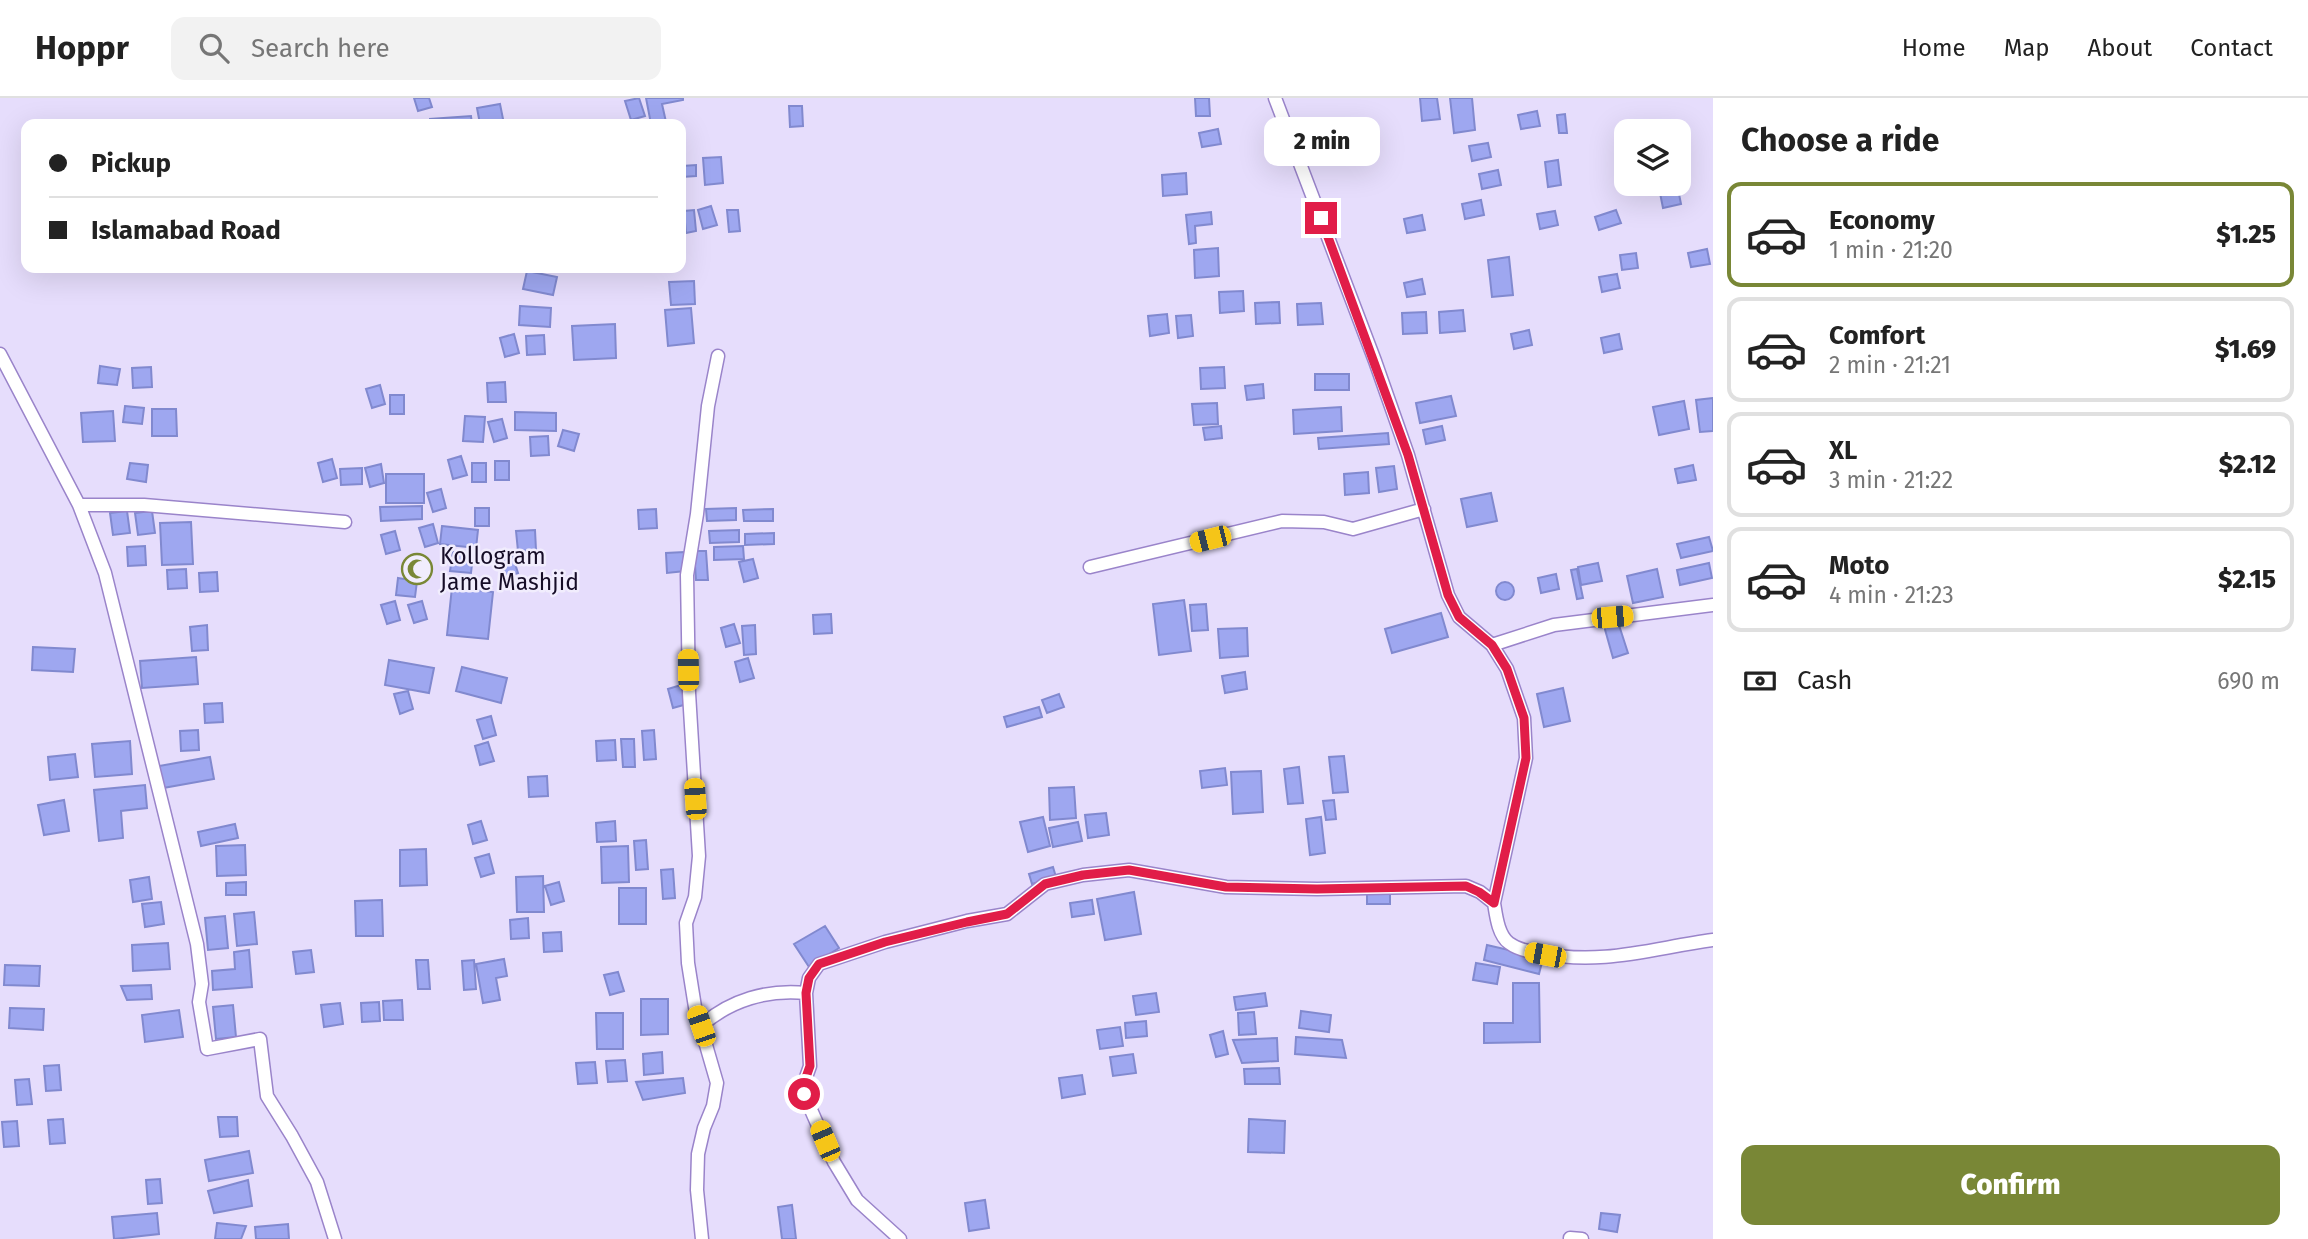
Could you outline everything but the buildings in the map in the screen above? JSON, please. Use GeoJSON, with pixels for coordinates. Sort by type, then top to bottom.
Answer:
{"type":"FeatureCollection","features":[{"type":"Feature","properties":{"kind":"street"},"geometry":{"type":"LineString","coordinates":[[1275,98],[1408,455],[1448,595],[1459,617],[1492,645],[1507,669],[1524,718],[1526,758],[1494,903],[1498,925],[1507,942],[1528,951],[1563,958],[1631,956],[1713,940]]}},
{"type":"Feature","properties":{"kind":"street"},"geometry":{"type":"LineString","coordinates":[[0,355],[79,505],[104,573],[197,944],[202,984],[199,1002],[207,1049],[260,1039],[267,1096],[317,1182],[335,1239]]}},
{"type":"Feature","properties":{"kind":"street"},"geometry":{"type":"LineString","coordinates":[[702,1239],[696,1190],[698,1154],[717,1083],[695,1007],[685,923],[695,897],[699,856],[689,693],[687,575],[708,406],[718,356]]}},
{"type":"Feature","properties":{"kind":"street"},"geometry":{"type":"LineString","coordinates":[[79,505],[144,505],[345,522]]}},
{"type":"Feature","properties":{"kind":"street"},"geometry":{"type":"LineString","coordinates":[[1090,568],[1282,522],[1324,522],[1353,529],[1424,509]]}},
{"type":"Feature","properties":{"kind":"street"},"geometry":{"type":"LineString","coordinates":[[1492,645],[1554,625],[1713,605]]}},
{"type":"Feature","properties":{"kind":"street"},"geometry":{"type":"LineString","coordinates":[[900,1239],[857,1200],[834,1162],[804,1094],[810,1066],[806,993],[809,978],[819,964],[885,942],[1007,914],[1045,884],[1083,875],[1129,870],[1226,887],[1317,889],[1466,886],[1494,903]]}},
{"type":"Feature","properties":{"kind":"street"},"geometry":{"type":"LineString","coordinates":[[701,1026],[717,1012],[755,996],[785,991],[806,993]]}},
{"type":"Feature","properties":{"kind":"place","name":"Kollogram Jame Mashjid"},"geometry":{"type":"Point","coordinates":[417,569]}},
{"type":"Feature","properties":{"kind":"route"},"geometry":{"type":"LineString","coordinates":[[804,1094],[810,1066],[806,993],[809,978],[819,964],[885,942],[1007,914],[1045,884],[1083,875],[1129,870],[1226,887],[1317,889],[1466,886],[1494,903],[1526,758],[1524,718],[1507,669],[1492,645],[1459,617],[1448,595],[1408,455],[1321,218]]}}]}
